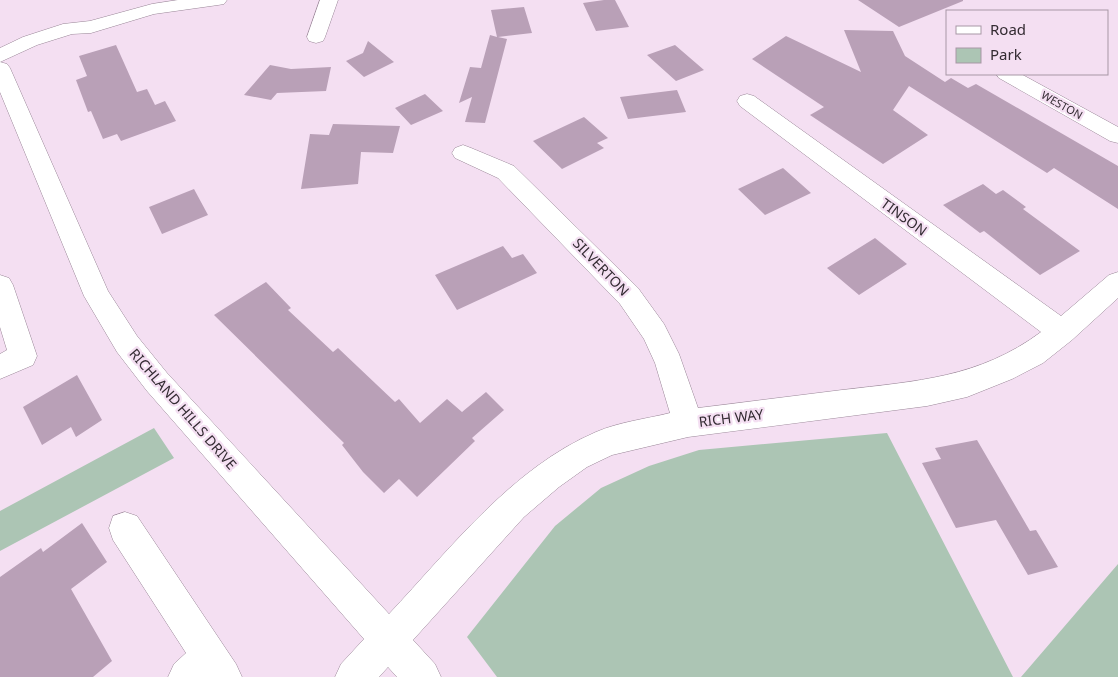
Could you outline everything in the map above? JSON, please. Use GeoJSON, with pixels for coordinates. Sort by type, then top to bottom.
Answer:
{"type":"FeatureCollection","features":[{"type":"Feature","properties":{"kind":"street"},"geometry":{"type":"LineString","coordinates":[[0,57],[35,53],[78,39],[91,28],[152,9],[218,0]]}},
{"type":"Feature","properties":{"kind":"street"},"geometry":{"type":"LineString","coordinates":[[316,38],[329,0]]}},
{"type":"Feature","properties":{"kind":"street","name":"RICHLAND HILLS DRIVE"},"geometry":{"type":"LineString","coordinates":[[0,68],[83,267],[97,296],[115,326],[157,382],[422,677]]}},
{"type":"Feature","properties":{"kind":"street","name":"WESTON"},"geometry":{"type":"LineString","coordinates":[[1008,75],[1118,136]]}},
{"type":"Feature","properties":{"kind":"street","name":"TINSON"},"geometry":{"type":"LineString","coordinates":[[746,101],[1062,332]]}},
{"type":"Feature","properties":{"kind":"street","name":"SILVERTON"},"geometry":{"type":"LineString","coordinates":[[463,153],[506,172],[629,296],[654,332],[669,363],[688,423]]}},
{"type":"Feature","properties":{"kind":"street","name":"RICH WAY"},"geometry":{"type":"LineString","coordinates":[[354,677],[513,506],[548,476],[576,457],[607,442],[688,423],[927,394],[967,384],[1002,370],[1033,354],[1062,332],[1118,282]]}},
{"type":"Feature","properties":{"kind":"street"},"geometry":{"type":"LineString","coordinates":[[0,285],[12,362]]}},
{"type":"Feature","properties":{"kind":"street"},"geometry":{"type":"LineString","coordinates":[[124,528],[206,670]]}},
{"type":"Feature","properties":{"kind":"green space"},"geometry":{"type":"Polygon","coordinates":[[[154,428],[174,458],[0,551],[0,511],[154,428]]]}},
{"type":"Feature","properties":{"kind":"green space"},"geometry":{"type":"Polygon","coordinates":[[[887,433],[1013,677],[497,677],[467,637],[555,526],[601,488],[649,466],[699,450],[887,433]]]}},
{"type":"Feature","properties":{"kind":"green space"},"geometry":{"type":"Polygon","coordinates":[[[1118,564],[1118,677],[1021,677],[1118,564]]]}},
{"type":"Feature","properties":{"kind":"building"},"geometry":{"type":"Polygon","coordinates":[[[615,0],[629,27],[596,31],[583,3],[615,0]]]}},
{"type":"Feature","properties":{"kind":"building"},"geometry":{"type":"Polygon","coordinates":[[[858,0],[963,0],[963,1],[899,27],[858,0]]]}},
{"type":"Feature","properties":{"kind":"building"},"geometry":{"type":"Polygon","coordinates":[[[524,7],[532,33],[498,37],[507,39],[485,123],[465,122],[472,97],[459,103],[470,67],[481,68],[490,35],[497,37],[491,10],[524,7]]]}},
{"type":"Feature","properties":{"kind":"building"},"geometry":{"type":"Polygon","coordinates":[[[844,30],[893,31],[905,56],[945,82],[951,78],[968,88],[976,84],[1118,166],[1118,209],[1054,168],[1047,173],[909,86],[893,110],[928,135],[883,164],[810,115],[824,107],[752,59],[786,36],[861,72],[844,30]]]}},
{"type":"Feature","properties":{"kind":"building"},"geometry":{"type":"Polygon","coordinates":[[[368,41],[394,62],[364,77],[346,61],[363,53],[368,41]]]}},
{"type":"Feature","properties":{"kind":"building"},"geometry":{"type":"Polygon","coordinates":[[[116,45],[137,92],[147,89],[155,105],[165,101],[176,121],[121,141],[117,134],[103,139],[91,111],[88,112],[76,80],[87,76],[79,56],[116,45]]]}},
{"type":"Feature","properties":{"kind":"building"},"geometry":{"type":"Polygon","coordinates":[[[675,45],[704,70],[676,81],[647,55],[675,45]]]}},
{"type":"Feature","properties":{"kind":"building"},"geometry":{"type":"Polygon","coordinates":[[[270,65],[291,69],[331,67],[326,91],[277,93],[271,100],[244,95],[270,65]]]}},
{"type":"Feature","properties":{"kind":"building"},"geometry":{"type":"Polygon","coordinates":[[[677,90],[686,112],[628,119],[620,97],[677,90]]]}},
{"type":"Feature","properties":{"kind":"building"},"geometry":{"type":"Polygon","coordinates":[[[425,94],[443,111],[411,125],[395,108],[425,94]]]}},
{"type":"Feature","properties":{"kind":"building"},"geometry":{"type":"Polygon","coordinates":[[[584,117],[608,138],[597,143],[604,148],[562,169],[533,141],[584,117]]]}},
{"type":"Feature","properties":{"kind":"building"},"geometry":{"type":"Polygon","coordinates":[[[333,124],[400,126],[393,153],[361,152],[358,184],[301,189],[310,134],[329,135],[333,124]]]}},
{"type":"Feature","properties":{"kind":"building"},"geometry":{"type":"Polygon","coordinates":[[[783,168],[811,193],[765,215],[738,189],[783,168]]]}},
{"type":"Feature","properties":{"kind":"building"},"geometry":{"type":"Polygon","coordinates":[[[983,184],[996,194],[1003,190],[1026,207],[1023,209],[1080,251],[1040,275],[984,231],[980,233],[943,205],[983,184]]]}},
{"type":"Feature","properties":{"kind":"building"},"geometry":{"type":"Polygon","coordinates":[[[194,189],[208,215],[162,234],[149,207],[194,189]]]}},
{"type":"Feature","properties":{"kind":"building"},"geometry":{"type":"Polygon","coordinates":[[[875,238],[907,264],[859,295],[827,268],[875,238]]]}},
{"type":"Feature","properties":{"kind":"building"},"geometry":{"type":"Polygon","coordinates":[[[503,246],[512,258],[523,254],[537,273],[457,310],[435,275],[503,246]]]}},
{"type":"Feature","properties":{"kind":"building"},"geometry":{"type":"Polygon","coordinates":[[[266,282],[291,308],[288,310],[333,352],[338,348],[395,402],[399,399],[420,423],[447,399],[462,412],[486,392],[504,410],[472,438],[475,441],[417,497],[399,479],[384,493],[363,472],[342,445],[344,443],[214,315],[266,282]]]}},
{"type":"Feature","properties":{"kind":"building"},"geometry":{"type":"Polygon","coordinates":[[[77,375],[102,420],[76,437],[71,427],[42,445],[23,407],[77,375]]]}},
{"type":"Feature","properties":{"kind":"building"},"geometry":{"type":"Polygon","coordinates":[[[977,440],[1030,531],[1036,530],[1058,567],[1028,575],[996,520],[956,528],[922,463],[941,459],[935,448],[977,440]]]}},
{"type":"Feature","properties":{"kind":"building"},"geometry":{"type":"Polygon","coordinates":[[[82,523],[107,562],[71,589],[112,661],[93,677],[0,677],[0,577],[41,548],[43,552],[82,523]]]}}]}
